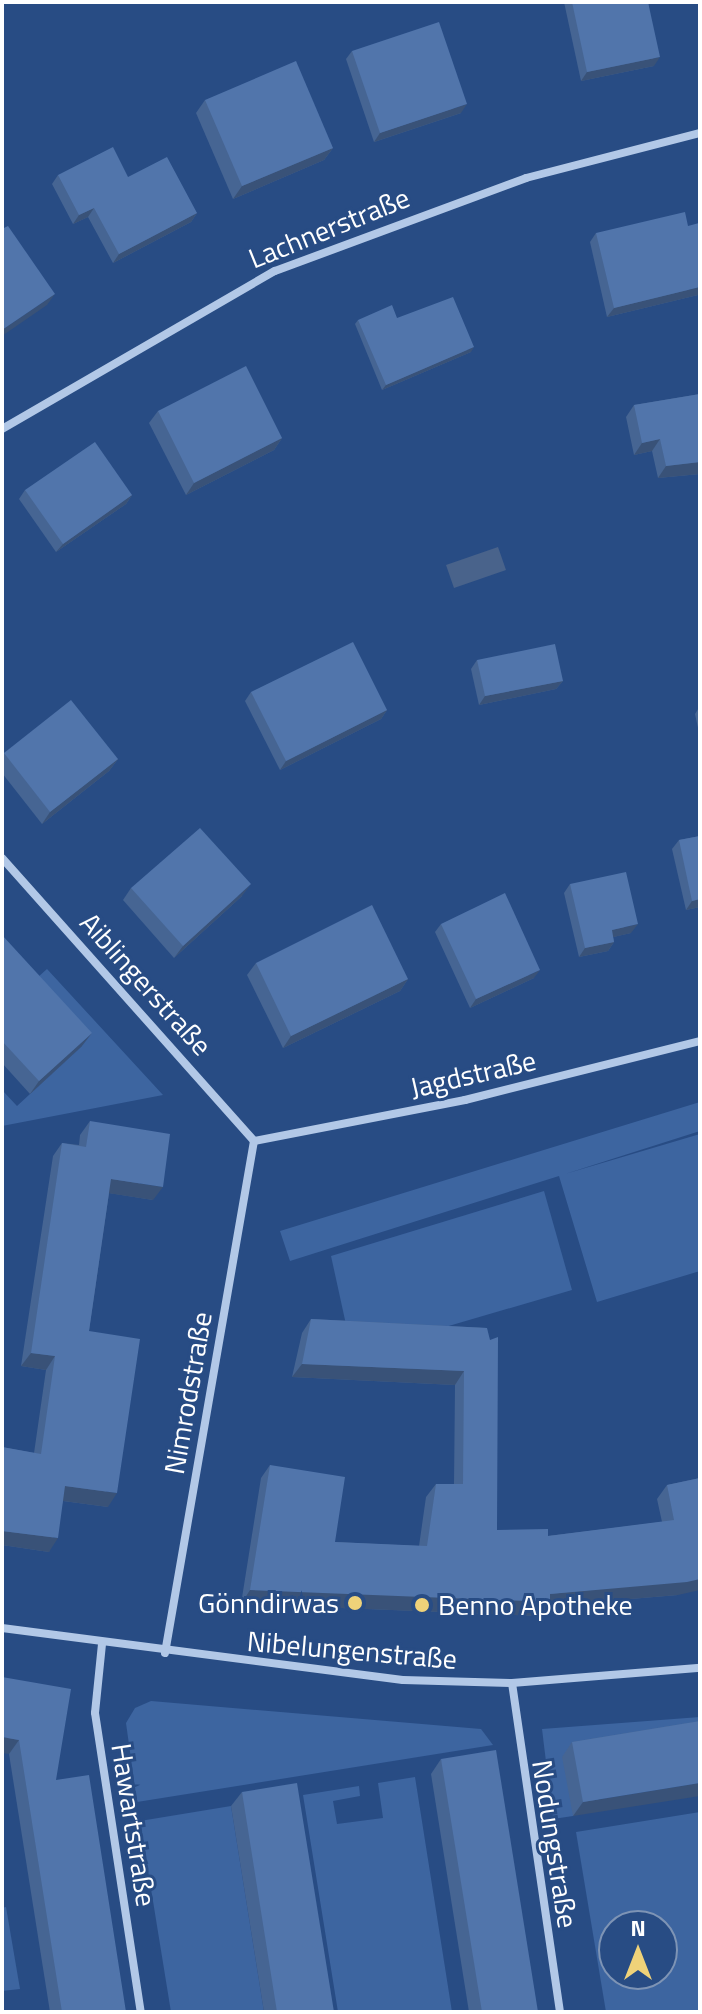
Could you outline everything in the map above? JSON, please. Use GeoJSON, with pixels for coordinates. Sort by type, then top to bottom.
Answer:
{"type":"FeatureCollection","features":[{"type":"Feature","properties":{"kind":"street","name":"Lachnerstraße"},"geometry":{"type":"LineString","coordinates":[[2,429],[275,271],[526,178],[700,133]]}},
{"type":"Feature","properties":{"kind":"street","name":"Aiblingerstraße"},"geometry":{"type":"LineString","coordinates":[[2,858],[254,1141]]}},
{"type":"Feature","properties":{"kind":"street","name":"Jagdstraße"},"geometry":{"type":"LineString","coordinates":[[254,1141],[465,1100],[700,1041]]}},
{"type":"Feature","properties":{"kind":"street","name":"Nimrodstraße"},"geometry":{"type":"LineString","coordinates":[[165,1653],[254,1141]]}},
{"type":"Feature","properties":{"kind":"street","name":"Nibelungenstraße"},"geometry":{"type":"LineString","coordinates":[[2,1628],[333,1674],[512,1683],[700,1668]]}},
{"type":"Feature","properties":{"kind":"street","name":"Hawartstraße"},"geometry":{"type":"LineString","coordinates":[[102,1644],[95,1713],[141,2012]]}},
{"type":"Feature","properties":{"kind":"street","name":"Nodungstraße"},"geometry":{"type":"LineString","coordinates":[[512,1683],[560,2012]]}},
{"type":"Feature","properties":{"kind":"shaded area"},"geometry":{"type":"Polygon","coordinates":[[[498,547],[506,570],[454,588],[446,565],[498,547]]]}},
{"type":"Feature","properties":{"kind":"shaded area"},"geometry":{"type":"Polygon","coordinates":[[[47,969],[163,1095],[2,1126],[2,1090],[17,1106],[82,1046],[28,986],[47,969]]]}},
{"type":"Feature","properties":{"kind":"shaded area"},"geometry":{"type":"Polygon","coordinates":[[[700,1102],[700,1131],[565,1174],[700,1134],[700,1271],[597,1302],[559,1176],[290,1261],[280,1231],[700,1102]]]}},
{"type":"Feature","properties":{"kind":"shaded area"},"geometry":{"type":"Polygon","coordinates":[[[544,1191],[572,1290],[435,1330],[347,1329],[331,1256],[544,1191]]]}},
{"type":"Feature","properties":{"kind":"shaded area"},"geometry":{"type":"Polygon","coordinates":[[[151,1701],[481,1729],[493,1745],[137,1802],[126,1723],[135,1708],[151,1701]]]}},
{"type":"Feature","properties":{"kind":"shaded area"},"geometry":{"type":"Polygon","coordinates":[[[700,1717],[700,1734],[573,1816],[553,1819],[542,1729],[700,1717]]]}},
{"type":"Feature","properties":{"kind":"shaded area"},"geometry":{"type":"Polygon","coordinates":[[[415,1777],[452,2012],[338,2012],[303,1795],[359,1786],[360,1796],[333,1801],[337,1824],[383,1818],[378,1783],[415,1777]]]}},
{"type":"Feature","properties":{"kind":"shaded area"},"geometry":{"type":"Polygon","coordinates":[[[231,1806],[264,2012],[171,2012],[140,1821],[231,1806]]]}},
{"type":"Feature","properties":{"kind":"shaded area"},"geometry":{"type":"Polygon","coordinates":[[[700,1812],[700,2012],[606,2012],[602,1990],[678,1990],[678,1910],[598,1910],[598,1964],[576,1832],[700,1812]]]}},
{"type":"Feature","properties":{"kind":"shaded area"},"geometry":{"type":"Polygon","coordinates":[[[6,1907],[20,1989],[2,1991],[2,1908],[6,1907]]]}},
{"type":"Feature","properties":{"kind":"building"},"geometry":{"type":"Polygon","coordinates":[[[572,2],[648,2],[660,57],[587,72],[572,2]]]}},
{"type":"Feature","properties":{"kind":"building"},"geometry":{"type":"Polygon","coordinates":[[[439,22],[467,104],[380,133],[352,51],[439,22]]]}},
{"type":"Feature","properties":{"kind":"building"},"geometry":{"type":"Polygon","coordinates":[[[296,61],[333,148],[242,186],[205,100],[296,61]]]}},
{"type":"Feature","properties":{"kind":"building"},"geometry":{"type":"Polygon","coordinates":[[[113,147],[128,177],[167,157],[197,213],[119,254],[94,208],[79,215],[58,175],[113,147]]]}},
{"type":"Feature","properties":{"kind":"building"},"geometry":{"type":"Polygon","coordinates":[[[685,212],[688,226],[699,223],[700,227],[700,287],[614,308],[596,233],[685,212]]]}},
{"type":"Feature","properties":{"kind":"building"},"geometry":{"type":"Polygon","coordinates":[[[8,226],[55,294],[2,330],[2,229],[8,226]]]}},
{"type":"Feature","properties":{"kind":"building"},"geometry":{"type":"Polygon","coordinates":[[[453,297],[474,347],[386,385],[358,320],[392,305],[397,318],[453,297]]]}},
{"type":"Feature","properties":{"kind":"building"},"geometry":{"type":"Polygon","coordinates":[[[246,366],[282,438],[194,483],[158,411],[246,366]]]}},
{"type":"Feature","properties":{"kind":"building"},"geometry":{"type":"Polygon","coordinates":[[[700,394],[700,462],[666,466],[660,439],[642,443],[634,405],[700,394]]]}},
{"type":"Feature","properties":{"kind":"building"},"geometry":{"type":"Polygon","coordinates":[[[95,442],[132,495],[63,544],[25,490],[95,442]]]}},
{"type":"Feature","properties":{"kind":"building"},"geometry":{"type":"Polygon","coordinates":[[[353,642],[387,710],[286,761],[251,692],[353,642]]]}},
{"type":"Feature","properties":{"kind":"building"},"geometry":{"type":"Polygon","coordinates":[[[555,644],[563,681],[485,696],[477,660],[555,644]]]}},
{"type":"Feature","properties":{"kind":"building"},"geometry":{"type":"Polygon","coordinates":[[[71,700],[118,759],[50,812],[4,753],[71,700]]]}},
{"type":"Feature","properties":{"kind":"building"},"geometry":{"type":"Polygon","coordinates":[[[200,828],[251,884],[183,946],[131,888],[200,828]]]}},
{"type":"Feature","properties":{"kind":"building"},"geometry":{"type":"Polygon","coordinates":[[[700,836],[700,899],[692,901],[679,840],[700,836]]]}},
{"type":"Feature","properties":{"kind":"building"},"geometry":{"type":"Polygon","coordinates":[[[626,872],[638,924],[612,930],[614,942],[585,948],[570,884],[626,872]]]}},
{"type":"Feature","properties":{"kind":"building"},"geometry":{"type":"Polygon","coordinates":[[[505,893],[540,970],[476,999],[441,924],[505,893]]]}},
{"type":"Feature","properties":{"kind":"building"},"geometry":{"type":"Polygon","coordinates":[[[372,905],[408,979],[291,1036],[256,963],[372,905]]]}},
{"type":"Feature","properties":{"kind":"building"},"geometry":{"type":"Polygon","coordinates":[[[2,935],[92,1033],[39,1081],[2,1041],[2,935]]]}},
{"type":"Feature","properties":{"kind":"building"},"geometry":{"type":"Polygon","coordinates":[[[90,1121],[170,1134],[163,1187],[111,1179],[89,1331],[140,1339],[117,1493],[65,1486],[58,1538],[2,1531],[2,1447],[41,1454],[55,1356],[31,1353],[62,1143],[86,1147],[90,1121]]]}},
{"type":"Feature","properties":{"kind":"building"},"geometry":{"type":"Polygon","coordinates":[[[311,1319],[487,1328],[490,1340],[498,1337],[497,1530],[548,1529],[548,1536],[674,1520],[667,1485],[700,1478],[700,1579],[550,1594],[550,1602],[250,1590],[270,1465],[345,1477],[335,1542],[427,1546],[436,1484],[463,1484],[464,1371],[302,1364],[311,1319]]]}},
{"type":"Feature","properties":{"kind":"building"},"geometry":{"type":"Polygon","coordinates":[[[2,1677],[71,1689],[56,1780],[89,1775],[126,2012],[62,2012],[19,1740],[2,1737],[2,1677]]]}},
{"type":"Feature","properties":{"kind":"building"},"geometry":{"type":"Polygon","coordinates":[[[700,1721],[700,1783],[583,1802],[572,1742],[700,1721]]]}},
{"type":"Feature","properties":{"kind":"building"},"geometry":{"type":"Polygon","coordinates":[[[496,1750],[538,2012],[482,2012],[441,1759],[496,1750]]]}},
{"type":"Feature","properties":{"kind":"building"},"geometry":{"type":"Polygon","coordinates":[[[297,1783],[334,2012],[277,2012],[242,1792],[297,1783]]]}},
{"type":"Feature","properties":{"kind":"place","name":"Gönndirwas"},"geometry":{"type":"Point","coordinates":[355,1603]}},
{"type":"Feature","properties":{"kind":"place","name":"Benno Apotheke"},"geometry":{"type":"Point","coordinates":[422,1605]}}]}
